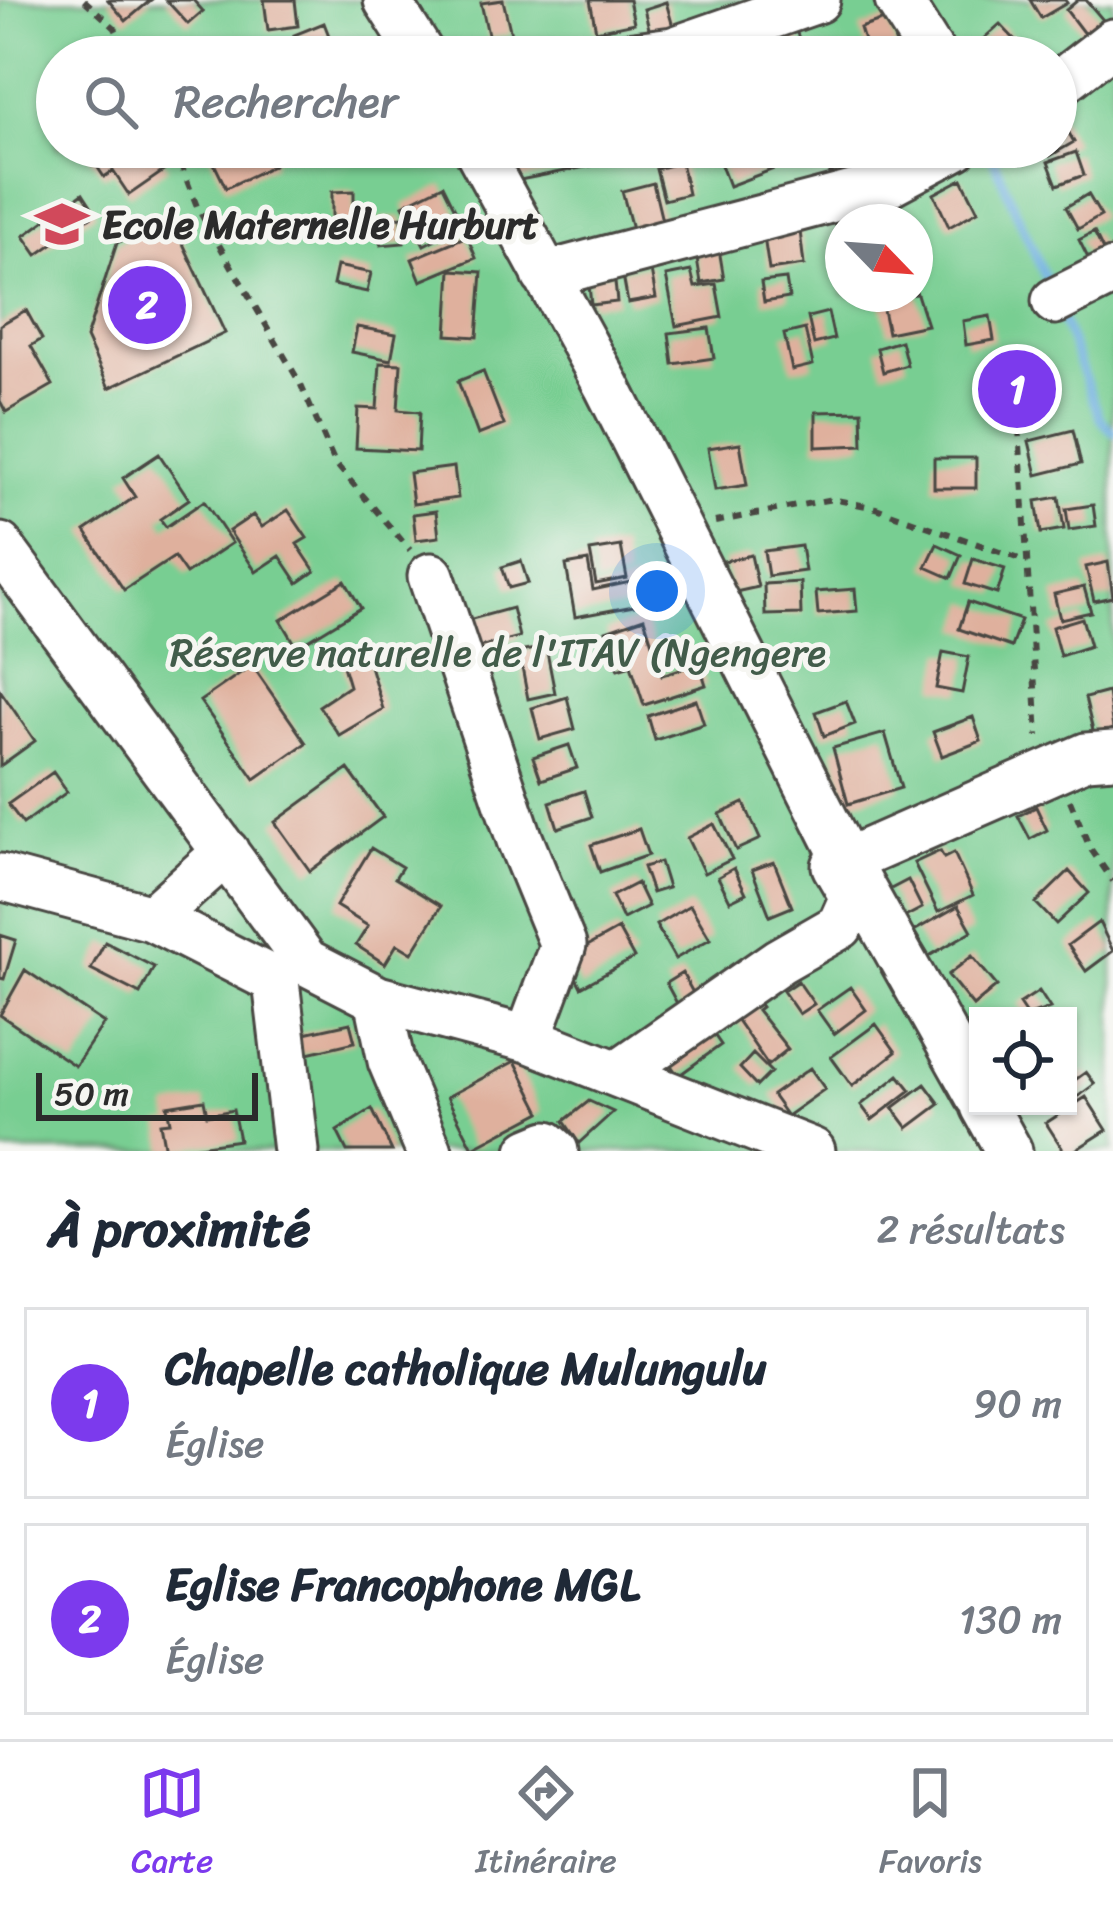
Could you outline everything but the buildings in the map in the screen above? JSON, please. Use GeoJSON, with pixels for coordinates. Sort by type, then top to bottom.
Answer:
{"type":"FeatureCollection","features":[{"type":"Feature","properties":{"kind":"street"},"geometry":{"type":"LineString","coordinates":[[387,0],[410,36]]}},
{"type":"Feature","properties":{"kind":"street"},"geometry":{"type":"LineString","coordinates":[[713,36],[817,0]]}},
{"type":"Feature","properties":{"kind":"street"},"geometry":{"type":"LineString","coordinates":[[898,0],[921,36]]}},
{"type":"Feature","properties":{"kind":"street"},"geometry":{"type":"LineString","coordinates":[[1077,70],[1113,42]]}},
{"type":"Feature","properties":{"kind":"street"},"geometry":{"type":"LineString","coordinates":[[487,168],[847,861],[969,1078]]}},
{"type":"Feature","properties":{"kind":"street"},"geometry":{"type":"LineString","coordinates":[[544,275],[883,186],[917,168]]}},
{"type":"Feature","properties":{"kind":"street"},"geometry":{"type":"LineString","coordinates":[[1055,302],[1113,272]]}},
{"type":"Feature","properties":{"kind":"street"},"geometry":{"type":"LineString","coordinates":[[0,546],[226,852],[291,972],[296,1151]]}},
{"type":"Feature","properties":{"kind":"street"},"geometry":{"type":"LineString","coordinates":[[430,575],[520,840],[562,945],[528,1039]]}},
{"type":"Feature","properties":{"kind":"street"},"geometry":{"type":"LineString","coordinates":[[618,1073],[779,961],[840,926],[854,897],[835,866],[1086,756],[1113,754]]}},
{"type":"Feature","properties":{"kind":"street"},"geometry":{"type":"LineString","coordinates":[[152,918],[226,852]]}},
{"type":"Feature","properties":{"kind":"street"},"geometry":{"type":"LineString","coordinates":[[0,877],[152,918],[291,972],[378,999],[528,1039],[812,1151]]}},
{"type":"Feature","properties":{"kind":"street"},"geometry":{"type":"LineString","coordinates":[[378,999],[392,1060],[429,1151]]}},
{"type":"Feature","properties":{"kind":"street"},"geometry":{"type":"LineString","coordinates":[[989,1115],[1009,1151]]}},
{"type":"Feature","properties":{"kind":"street"},"geometry":{"type":"LineString","coordinates":[[530,1151],[547,1144],[555,1151]]}},
{"type":"Feature","properties":{"kind":"path"},"geometry":{"type":"LineString","coordinates":[[84,0],[119,36]]}},
{"type":"Feature","properties":{"kind":"path"},"geometry":{"type":"LineString","coordinates":[[182,168],[198,209],[299,383],[335,463],[430,575]]}},
{"type":"Feature","properties":{"kind":"path"},"geometry":{"type":"LineString","coordinates":[[1019,428],[1049,772],[1113,881]]}},
{"type":"Feature","properties":{"kind":"path"},"geometry":{"type":"LineString","coordinates":[[680,532],[752,511],[832,499],[876,508],[1028,562]]}},
{"type":"Feature","properties":{"kind":"green space","name":"Réserve naturelle de l'ITAV (Ngengere"},"geometry":{"type":"Polygon","coordinates":[[[0,0],[1113,0],[1113,1151],[0,1151],[0,0]]]}},
{"type":"Feature","properties":{"kind":"waterway"},"geometry":{"type":"LineString","coordinates":[[997,168],[1051,291]]}},
{"type":"Feature","properties":{"kind":"waterway"},"geometry":{"type":"LineString","coordinates":[[1059,312],[1100,418],[1113,432]]}},
{"type":"Feature","properties":{"kind":"place","name":"Ecole Maternelle Hurburt"},"geometry":{"type":"Point","coordinates":[62,224]}},
{"type":"Feature","properties":{"kind":"place","name":"Eglise Francophone MGL"},"geometry":{"type":"Point","coordinates":[147,305]}},
{"type":"Feature","properties":{"kind":"place","name":"Chapelle catholique Mulungulu"},"geometry":{"type":"Point","coordinates":[1017,389]}}]}
